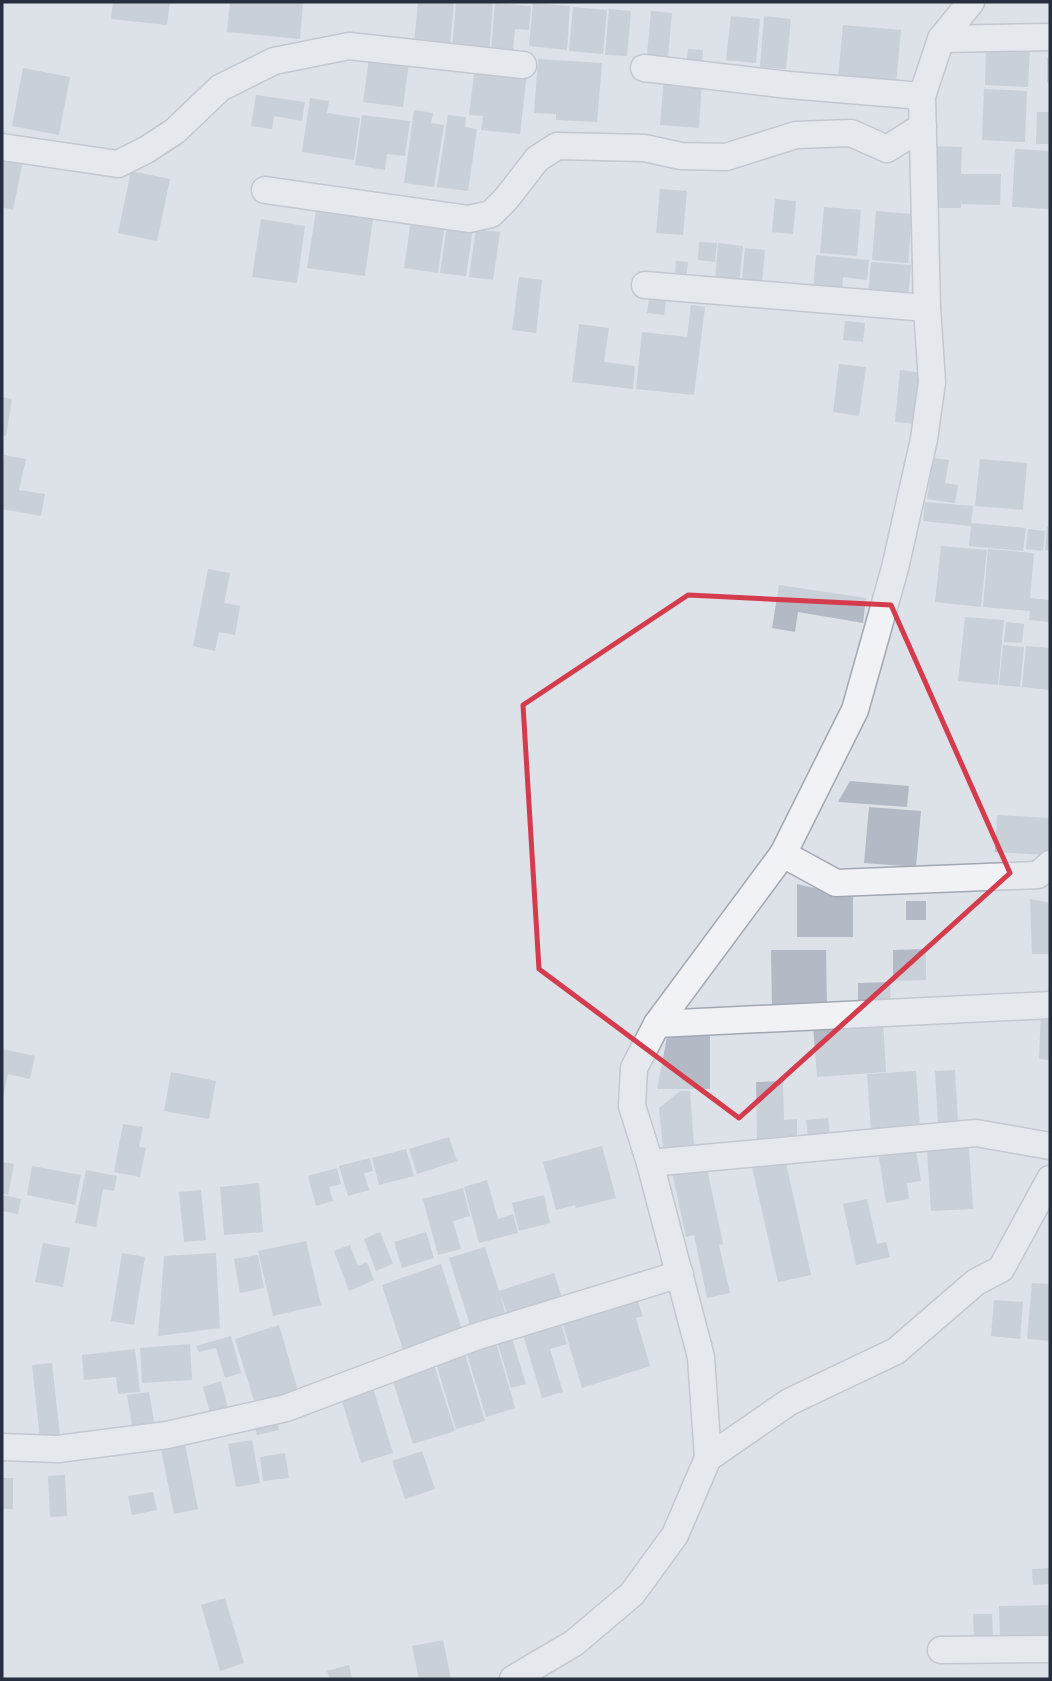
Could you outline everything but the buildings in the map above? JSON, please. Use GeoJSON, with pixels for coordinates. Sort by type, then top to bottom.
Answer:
{"type":"FeatureCollection","features":[{"type":"Feature","properties":{"kind":"street"},"geometry":{"type":"LineString","coordinates":[[513,1679],[574,1643],[632,1594],[676,1535],[708,1458],[701,1357],[632,1106],[634,1068],[657,1024],[783,854],[855,710],[895,568],[924,439],[932,382],[927,308],[922,96],[941,39],[971,2]]}},
{"type":"Feature","properties":{"kind":"street"},"geometry":{"type":"LineString","coordinates":[[941,39],[1050,37]]}},
{"type":"Feature","properties":{"kind":"street"},"geometry":{"type":"LineString","coordinates":[[2,147],[118,164],[175,131],[220,88],[274,61],[349,46],[523,65]]}},
{"type":"Feature","properties":{"kind":"street"},"geometry":{"type":"LineString","coordinates":[[644,68],[789,85],[922,96]]}},
{"type":"Feature","properties":{"kind":"street"},"geometry":{"type":"LineString","coordinates":[[265,190],[470,219],[491,214],[537,159],[557,146],[644,148],[681,156],[726,157],[796,135],[850,133],[887,149],[923,126]]}},
{"type":"Feature","properties":{"kind":"street"},"geometry":{"type":"LineString","coordinates":[[646,285],[927,308]]}},
{"type":"Feature","properties":{"kind":"street"},"geometry":{"type":"LineString","coordinates":[[783,854],[836,883],[1038,875],[1050,864]]}},
{"type":"Feature","properties":{"kind":"street"},"geometry":{"type":"LineString","coordinates":[[657,1024],[1050,1004]]}},
{"type":"Feature","properties":{"kind":"street"},"geometry":{"type":"LineString","coordinates":[[650,1164],[976,1133],[1050,1146]]}},
{"type":"Feature","properties":{"kind":"street"},"geometry":{"type":"LineString","coordinates":[[708,1458],[789,1402],[896,1351],[976,1282],[1002,1269],[1050,1179]]}},
{"type":"Feature","properties":{"kind":"street"},"geometry":{"type":"LineString","coordinates":[[2,1447],[58,1449],[167,1435],[286,1408],[475,1337],[680,1274]]}},
{"type":"Feature","properties":{"kind":"street"},"geometry":{"type":"LineString","coordinates":[[941,1650],[1050,1649]]}},
{"type":"Feature","properties":{"kind":"highlighted area"},"geometry":{"type":"Polygon","coordinates":[[[688,595],[891,605],[1010,873],[739,1118],[539,969],[523,705],[688,595]]]}}]}
